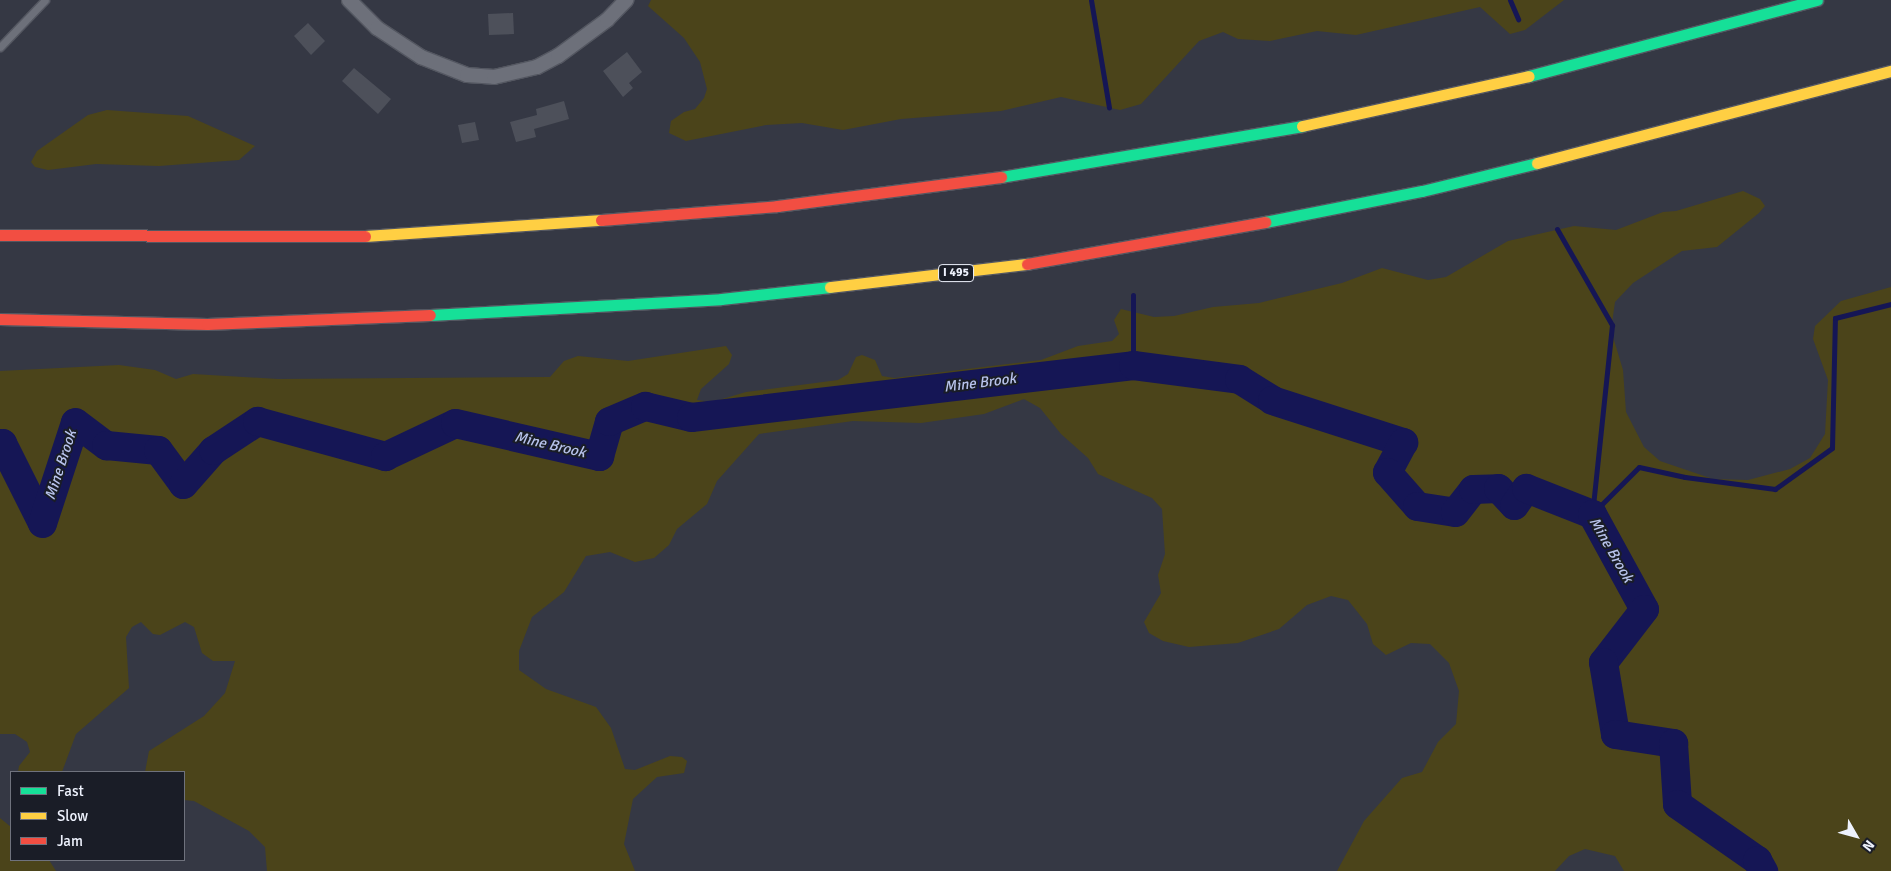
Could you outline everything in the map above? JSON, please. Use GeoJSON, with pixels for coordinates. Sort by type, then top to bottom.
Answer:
{"type":"FeatureCollection","features":[{"type":"Feature","properties":{"kind":"highway"},"geometry":{"type":"LineString","coordinates":[[0,235],[340,237],[472,230],[777,206],[967,183],[1359,116],[1616,55],[1817,0]]}},
{"type":"Feature","properties":{"kind":"highway","name":"I 495"},"geometry":{"type":"LineString","coordinates":[[0,319],[207,324],[366,319],[721,299],[991,270],[1266,222],[1422,191],[1626,142],[1891,70]]}},
{"type":"Feature","properties":{"kind":"street"},"geometry":{"type":"LineString","coordinates":[[349,0],[377,28],[421,57],[466,75],[494,77],[537,67],[558,56],[607,20],[626,0]]}},
{"type":"Feature","properties":{"kind":"lane"},"geometry":{"type":"LineString","coordinates":[[0,47],[45,0]]}},
{"type":"Feature","properties":{"kind":"shaded area"},"geometry":{"type":"Polygon","coordinates":[[[651,0],[1564,0],[1525,30],[1510,34],[1480,7],[1356,35],[1317,31],[1270,41],[1238,39],[1223,32],[1199,41],[1141,104],[1120,110],[1061,97],[1001,111],[901,119],[843,130],[802,123],[766,125],[686,141],[669,133],[671,121],[684,112],[695,109],[704,98],[707,89],[700,62],[684,38],[648,6],[651,0]]]}},
{"type":"Feature","properties":{"kind":"shaded area"},"geometry":{"type":"Polygon","coordinates":[[[107,110],[188,116],[255,146],[239,160],[159,166],[96,164],[48,170],[35,167],[31,162],[37,151],[88,115],[107,110]]]}},
{"type":"Feature","properties":{"kind":"shaded area"},"geometry":{"type":"Polygon","coordinates":[[[1743,191],[1760,199],[1765,206],[1717,247],[1682,251],[1633,283],[1615,302],[1611,330],[1623,370],[1626,412],[1644,447],[1660,461],[1713,479],[1748,480],[1790,469],[1810,458],[1825,434],[1828,380],[1813,339],[1815,326],[1841,301],[1891,287],[1891,871],[1624,871],[1615,856],[1585,849],[1569,856],[1555,871],[1337,871],[1364,821],[1402,778],[1422,772],[1438,742],[1456,724],[1459,691],[1449,663],[1430,644],[1411,643],[1386,655],[1373,644],[1367,624],[1348,600],[1331,596],[1307,605],[1279,629],[1238,643],[1189,647],[1163,641],[1149,633],[1144,622],[1161,593],[1158,575],[1165,554],[1162,509],[1152,498],[1098,474],[1088,458],[1061,434],[1040,408],[1024,399],[984,414],[921,423],[853,421],[759,434],[717,481],[707,504],[677,529],[669,545],[654,558],[635,562],[610,552],[586,556],[564,592],[532,617],[519,651],[519,670],[546,689],[596,707],[611,728],[625,769],[635,770],[670,756],[682,757],[687,761],[684,773],[657,777],[633,799],[624,844],[635,871],[267,871],[265,847],[249,831],[194,801],[185,800],[185,771],[145,771],[149,751],[204,716],[225,693],[235,661],[213,661],[202,653],[194,627],[185,622],[160,635],[153,634],[141,622],[132,627],[126,637],[129,688],[76,734],[62,771],[18,771],[19,766],[30,752],[27,742],[15,734],[0,734],[0,371],[119,365],[155,370],[176,379],[193,374],[278,379],[550,377],[564,361],[578,356],[628,361],[726,346],[732,355],[729,364],[701,389],[697,400],[712,402],[746,392],[838,380],[848,374],[856,357],[862,355],[875,360],[882,376],[894,378],[1041,360],[1078,346],[1112,341],[1119,334],[1114,320],[1121,309],[1154,317],[1174,316],[1213,307],[1259,303],[1342,283],[1382,268],[1428,280],[1446,277],[1508,241],[1574,226],[1616,230],[1663,212],[1676,211],[1743,191]]]}},
{"type":"Feature","properties":{"kind":"shaded area"},"geometry":{"type":"Polygon","coordinates":[[[0,818],[10,826],[10,861],[50,861],[56,871],[0,871],[0,818]]]}},
{"type":"Feature","properties":{"kind":"building"},"geometry":{"type":"Polygon","coordinates":[[[513,13],[514,34],[489,35],[488,14],[513,13]]]}},
{"type":"Feature","properties":{"kind":"building"},"geometry":{"type":"Polygon","coordinates":[[[308,23],[325,41],[311,55],[294,36],[308,23]]]}},
{"type":"Feature","properties":{"kind":"building"},"geometry":{"type":"Polygon","coordinates":[[[627,52],[642,72],[629,83],[633,88],[623,97],[603,71],[627,52]]]}},
{"type":"Feature","properties":{"kind":"building"},"geometry":{"type":"Polygon","coordinates":[[[354,68],[391,99],[378,114],[342,81],[354,68]]]}},
{"type":"Feature","properties":{"kind":"building"},"geometry":{"type":"Polygon","coordinates":[[[564,101],[569,119],[534,129],[536,137],[516,142],[510,122],[537,115],[536,109],[564,101]]]}},
{"type":"Feature","properties":{"kind":"building"},"geometry":{"type":"Polygon","coordinates":[[[475,122],[479,140],[462,143],[458,125],[475,122]]]}},
{"type":"Feature","properties":{"kind":"waterway"},"geometry":{"type":"LineString","coordinates":[[1091,0],[1109,108]]}},
{"type":"Feature","properties":{"kind":"waterway"},"geometry":{"type":"LineString","coordinates":[[1510,0],[1518,19]]}},
{"type":"Feature","properties":{"kind":"waterway"},"geometry":{"type":"LineString","coordinates":[[1557,229],[1612,325],[1592,514]]}},
{"type":"Feature","properties":{"kind":"waterway"},"geometry":{"type":"LineString","coordinates":[[1133,295],[1133,365]]}},
{"type":"Feature","properties":{"kind":"waterway"},"geometry":{"type":"LineString","coordinates":[[1592,514],[1639,467],[1685,477],[1775,489],[1832,448],[1835,318],[1891,304]]}},
{"type":"Feature","properties":{"kind":"waterway","name":"Mine Brook"},"geometry":{"type":"LineString","coordinates":[[0,445],[2,443],[42,523],[75,422],[106,445],[158,450],[183,484],[213,450],[257,421],[385,456],[455,423],[599,456],[609,421],[645,406],[691,417],[1133,365],[1239,379],[1272,400],[1403,442],[1387,472],[1417,506],[1455,512],[1473,489],[1498,488],[1514,505],[1526,488],[1592,514],[1644,609],[1603,662],[1615,734],[1673,743],[1677,804],[1757,860],[1763,871]]}},
{"type":"Feature","properties":{"kind":"traffic: fast"},"geometry":{"type":"LineString","coordinates":[[1529,76],[1817,0]]}},
{"type":"Feature","properties":{"kind":"traffic: fast"},"geometry":{"type":"LineString","coordinates":[[1001,177],[1302,126]]}},
{"type":"Feature","properties":{"kind":"traffic: fast"},"geometry":{"type":"LineString","coordinates":[[1265,222],[1422,191],[1537,163]]}},
{"type":"Feature","properties":{"kind":"traffic: fast"},"geometry":{"type":"LineString","coordinates":[[430,315],[721,299],[830,287]]}},
{"type":"Feature","properties":{"kind":"traffic: slow"},"geometry":{"type":"LineString","coordinates":[[1537,163],[1891,71]]}},
{"type":"Feature","properties":{"kind":"traffic: slow"},"geometry":{"type":"LineString","coordinates":[[1302,126],[1529,76]]}},
{"type":"Feature","properties":{"kind":"traffic: slow"},"geometry":{"type":"LineString","coordinates":[[365,236],[601,220]]}},
{"type":"Feature","properties":{"kind":"traffic: slow"},"geometry":{"type":"LineString","coordinates":[[830,287],[1027,264]]}},
{"type":"Feature","properties":{"kind":"traffic: jam"},"geometry":{"type":"LineString","coordinates":[[601,220],[777,206],[1001,177]]}},
{"type":"Feature","properties":{"kind":"traffic: jam"},"geometry":{"type":"LineString","coordinates":[[1027,264],[1265,222]]}},
{"type":"Feature","properties":{"kind":"traffic: jam"},"geometry":{"type":"LineString","coordinates":[[0,235],[365,236]]}},
{"type":"Feature","properties":{"kind":"traffic: jam"},"geometry":{"type":"LineString","coordinates":[[0,319],[207,324],[430,315]]}}]}
